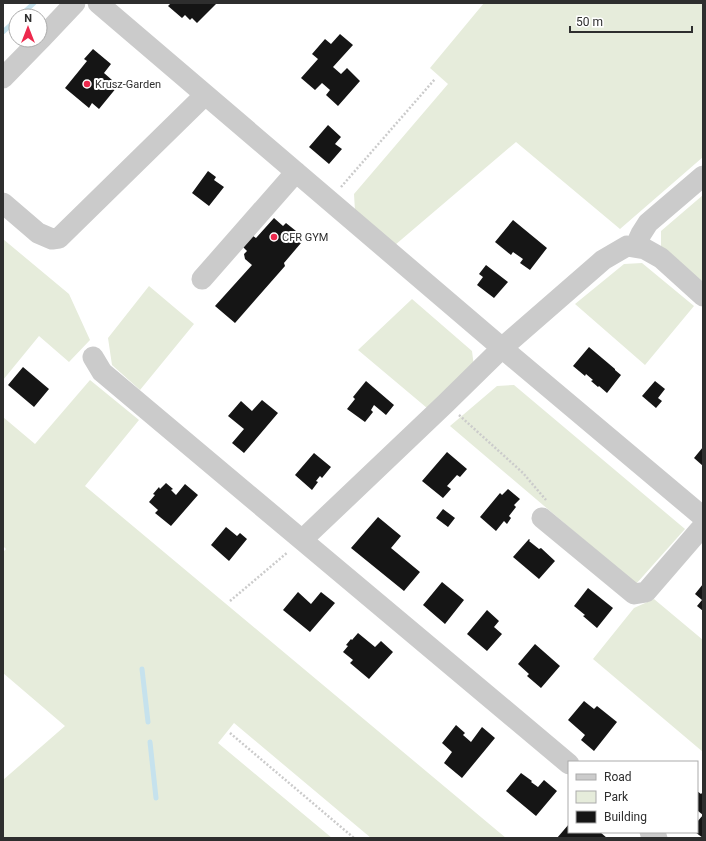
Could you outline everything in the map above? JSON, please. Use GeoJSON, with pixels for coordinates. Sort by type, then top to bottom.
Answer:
{"type":"FeatureCollection","features":[{"type":"Feature","properties":{"kind":"street"},"geometry":{"type":"LineString","coordinates":[[48,32],[76,3]]}},
{"type":"Feature","properties":{"kind":"street"},"geometry":{"type":"LineString","coordinates":[[98,3],[502,348],[703,517]]}},
{"type":"Feature","properties":{"kind":"street"},"geometry":{"type":"LineString","coordinates":[[3,78],[32,48]]}},
{"type":"Feature","properties":{"kind":"street"},"geometry":{"type":"LineString","coordinates":[[3,203],[38,233],[52,239],[59,238],[205,95]]}},
{"type":"Feature","properties":{"kind":"street"},"geometry":{"type":"LineString","coordinates":[[202,279],[296,172]]}},
{"type":"Feature","properties":{"kind":"street"},"geometry":{"type":"LineString","coordinates":[[635,247],[648,223],[703,176]]}},
{"type":"Feature","properties":{"kind":"street"},"geometry":{"type":"LineString","coordinates":[[302,540],[502,348],[603,260],[627,246],[644,249],[661,258],[703,296]]}},
{"type":"Feature","properties":{"kind":"street"},"geometry":{"type":"LineString","coordinates":[[93,357],[102,372],[568,763]]}},
{"type":"Feature","properties":{"kind":"street"},"geometry":{"type":"LineString","coordinates":[[542,518],[634,594],[646,592],[703,526]]}},
{"type":"Feature","properties":{"kind":"path"},"geometry":{"type":"LineString","coordinates":[[328,200],[343,185],[435,79]]}},
{"type":"Feature","properties":{"kind":"path"},"geometry":{"type":"LineString","coordinates":[[446,403],[523,473],[549,503],[542,518]]}},
{"type":"Feature","properties":{"kind":"path"},"geometry":{"type":"LineString","coordinates":[[230,601],[302,540]]}},
{"type":"Feature","properties":{"kind":"path"},"geometry":{"type":"LineString","coordinates":[[230,733],[354,838]]}},
{"type":"Feature","properties":{"kind":"green space"},"geometry":{"type":"Polygon","coordinates":[[[484,3],[703,3],[703,157],[620,229],[516,142],[395,245],[355,211],[354,194],[448,84],[430,68],[484,3]]]}},
{"type":"Feature","properties":{"kind":"green space"},"geometry":{"type":"Polygon","coordinates":[[[703,195],[703,282],[661,249],[661,231],[703,195]]]}},
{"type":"Feature","properties":{"kind":"green space"},"geometry":{"type":"Polygon","coordinates":[[[3,239],[69,294],[90,340],[69,362],[39,336],[3,380],[3,239]]]}},
{"type":"Feature","properties":{"kind":"green space"},"geometry":{"type":"Polygon","coordinates":[[[642,263],[694,306],[645,365],[575,304],[624,264],[642,263]]]}},
{"type":"Feature","properties":{"kind":"green space"},"geometry":{"type":"Polygon","coordinates":[[[149,286],[194,324],[140,390],[112,365],[108,338],[149,286]]]}},
{"type":"Feature","properties":{"kind":"green space"},"geometry":{"type":"Polygon","coordinates":[[[412,299],[472,351],[474,367],[427,408],[358,350],[412,299]]]}},
{"type":"Feature","properties":{"kind":"green space"},"geometry":{"type":"Polygon","coordinates":[[[90,380],[139,420],[85,486],[506,838],[371,838],[234,723],[218,743],[332,838],[3,838],[3,780],[65,726],[3,673],[3,552],[6,549],[3,546],[3,417],[35,444],[90,380]]]}},
{"type":"Feature","properties":{"kind":"green space"},"geometry":{"type":"Polygon","coordinates":[[[514,385],[685,529],[636,584],[450,426],[497,386],[514,385]]]}},
{"type":"Feature","properties":{"kind":"green space"},"geometry":{"type":"Polygon","coordinates":[[[654,599],[703,640],[703,752],[593,659],[634,608],[654,599]]]}},
{"type":"Feature","properties":{"kind":"building"},"geometry":{"type":"Polygon","coordinates":[[[171,3],[217,3],[197,23],[192,18],[190,20],[185,15],[182,18],[168,6],[171,3]]]}},
{"type":"Feature","properties":{"kind":"building"},"geometry":{"type":"Polygon","coordinates":[[[340,34],[353,45],[333,67],[341,74],[347,68],[360,81],[338,106],[326,95],[330,90],[322,83],[315,90],[301,78],[318,59],[312,54],[325,39],[331,44],[340,34]]]}},
{"type":"Feature","properties":{"kind":"building"},"geometry":{"type":"Polygon","coordinates":[[[93,49],[111,64],[104,73],[117,87],[99,109],[92,103],[89,108],[65,88],[87,61],[84,59],[93,49]]]}},
{"type":"Feature","properties":{"kind":"building"},"geometry":{"type":"Polygon","coordinates":[[[328,125],[341,137],[335,144],[342,149],[329,164],[309,147],[328,125]]]}},
{"type":"Feature","properties":{"kind":"building"},"geometry":{"type":"Polygon","coordinates":[[[208,171],[216,177],[214,180],[224,187],[209,206],[192,193],[208,171]]]}},
{"type":"Feature","properties":{"kind":"building"},"geometry":{"type":"Polygon","coordinates":[[[274,218],[283,226],[286,223],[296,231],[292,235],[301,243],[284,263],[285,266],[235,323],[215,306],[252,265],[245,259],[244,254],[247,251],[243,247],[253,236],[256,238],[274,218]]]}},
{"type":"Feature","properties":{"kind":"building"},"geometry":{"type":"Polygon","coordinates":[[[513,220],[547,248],[530,270],[520,263],[523,259],[513,252],[511,255],[495,242],[513,220]]]}},
{"type":"Feature","properties":{"kind":"building"},"geometry":{"type":"Polygon","coordinates":[[[486,265],[508,282],[494,298],[477,285],[483,277],[479,274],[486,265]]]}},
{"type":"Feature","properties":{"kind":"building"},"geometry":{"type":"Polygon","coordinates":[[[589,347],[621,375],[607,393],[591,381],[593,380],[586,374],[585,376],[573,366],[589,347]]]}},
{"type":"Feature","properties":{"kind":"building"},"geometry":{"type":"Polygon","coordinates":[[[23,367],[49,389],[34,407],[8,385],[23,367]]]}},
{"type":"Feature","properties":{"kind":"building"},"geometry":{"type":"Polygon","coordinates":[[[366,381],[394,405],[386,415],[374,405],[371,410],[373,412],[365,422],[347,409],[355,399],[353,397],[366,381]]]}},
{"type":"Feature","properties":{"kind":"building"},"geometry":{"type":"Polygon","coordinates":[[[655,381],[665,389],[658,398],[662,401],[656,408],[642,396],[655,381]]]}},
{"type":"Feature","properties":{"kind":"building"},"geometry":{"type":"Polygon","coordinates":[[[262,400],[278,413],[244,453],[232,443],[244,429],[228,416],[241,401],[252,411],[262,400]]]}},
{"type":"Feature","properties":{"kind":"building"},"geometry":{"type":"Polygon","coordinates":[[[703,447],[703,466],[694,458],[703,447]]]}},
{"type":"Feature","properties":{"kind":"building"},"geometry":{"type":"Polygon","coordinates":[[[447,452],[467,469],[460,477],[457,475],[447,486],[451,489],[443,498],[422,481],[447,452]]]}},
{"type":"Feature","properties":{"kind":"building"},"geometry":{"type":"Polygon","coordinates":[[[314,453],[331,467],[322,478],[320,476],[316,481],[318,482],[312,490],[295,475],[314,453]]]}},
{"type":"Feature","properties":{"kind":"building"},"geometry":{"type":"Polygon","coordinates":[[[166,483],[173,489],[171,490],[176,495],[185,484],[198,495],[171,526],[155,513],[158,510],[149,502],[159,487],[160,489],[166,483]]]}},
{"type":"Feature","properties":{"kind":"building"},"geometry":{"type":"Polygon","coordinates":[[[508,489],[520,499],[514,505],[516,507],[509,516],[511,518],[507,524],[504,521],[496,531],[480,517],[500,493],[502,495],[508,489]]]}},
{"type":"Feature","properties":{"kind":"building"},"geometry":{"type":"Polygon","coordinates":[[[443,509],[455,518],[448,527],[436,518],[443,509]]]}},
{"type":"Feature","properties":{"kind":"building"},"geometry":{"type":"Polygon","coordinates":[[[378,517],[401,536],[391,548],[420,572],[404,591],[351,548],[378,517]]]}},
{"type":"Feature","properties":{"kind":"building"},"geometry":{"type":"Polygon","coordinates":[[[226,527],[237,536],[240,533],[247,539],[229,561],[211,545],[226,527]]]}},
{"type":"Feature","properties":{"kind":"building"},"geometry":{"type":"Polygon","coordinates":[[[529,539],[529,541],[539,549],[541,548],[555,561],[539,579],[513,557],[529,539]]]}},
{"type":"Feature","properties":{"kind":"building"},"geometry":{"type":"Polygon","coordinates":[[[442,582],[464,600],[445,624],[423,605],[442,582]]]}},
{"type":"Feature","properties":{"kind":"building"},"geometry":{"type":"Polygon","coordinates":[[[703,584],[703,611],[697,606],[702,600],[695,594],[703,584]]]}},
{"type":"Feature","properties":{"kind":"building"},"geometry":{"type":"Polygon","coordinates":[[[588,588],[613,608],[597,628],[574,606],[588,588]]]}},
{"type":"Feature","properties":{"kind":"building"},"geometry":{"type":"Polygon","coordinates":[[[298,592],[311,604],[321,592],[335,603],[310,632],[283,610],[298,592]]]}},
{"type":"Feature","properties":{"kind":"building"},"geometry":{"type":"Polygon","coordinates":[[[487,610],[499,621],[494,627],[502,634],[487,651],[467,634],[487,610]]]}},
{"type":"Feature","properties":{"kind":"building"},"geometry":{"type":"Polygon","coordinates":[[[358,633],[375,647],[381,641],[393,652],[369,679],[350,663],[353,660],[343,652],[348,646],[346,645],[358,633]]]}},
{"type":"Feature","properties":{"kind":"building"},"geometry":{"type":"Polygon","coordinates":[[[535,644],[560,666],[541,688],[527,676],[529,674],[518,664],[535,644]]]}},
{"type":"Feature","properties":{"kind":"building"},"geometry":{"type":"Polygon","coordinates":[[[584,701],[594,709],[597,706],[617,722],[594,751],[581,740],[585,735],[568,720],[584,701]]]}},
{"type":"Feature","properties":{"kind":"building"},"geometry":{"type":"Polygon","coordinates":[[[456,725],[465,733],[463,735],[471,742],[482,727],[495,738],[462,778],[444,763],[452,752],[442,743],[456,725]]]}},
{"type":"Feature","properties":{"kind":"building"},"geometry":{"type":"Polygon","coordinates":[[[521,773],[538,787],[544,780],[557,791],[536,816],[506,791],[521,773]]]}},
{"type":"Feature","properties":{"kind":"building"},"geometry":{"type":"Polygon","coordinates":[[[698,792],[701,794],[703,792],[703,815],[698,811],[698,792]]]}},
{"type":"Feature","properties":{"kind":"building"},"geometry":{"type":"Polygon","coordinates":[[[703,815],[703,838],[696,833],[698,833],[698,821],[703,815]]]}},
{"type":"Feature","properties":{"kind":"building"},"geometry":{"type":"Polygon","coordinates":[[[568,825],[568,833],[601,833],[607,838],[557,838],[568,825]]]}},
{"type":"Feature","properties":{"kind":"waterway"},"geometry":{"type":"LineString","coordinates":[[29,8],[34,3]]}},
{"type":"Feature","properties":{"kind":"waterway"},"geometry":{"type":"LineString","coordinates":[[3,32],[8,27]]}},
{"type":"Feature","properties":{"kind":"waterway"},"geometry":{"type":"LineString","coordinates":[[142,669],[148,722]]}},
{"type":"Feature","properties":{"kind":"waterway"},"geometry":{"type":"LineString","coordinates":[[150,742],[156,798]]}},
{"type":"Feature","properties":{"kind":"place","name":"Krusz-Garden"},"geometry":{"type":"Point","coordinates":[87,84]}},
{"type":"Feature","properties":{"kind":"place","name":"CFR GYM"},"geometry":{"type":"Point","coordinates":[274,237]}}]}
